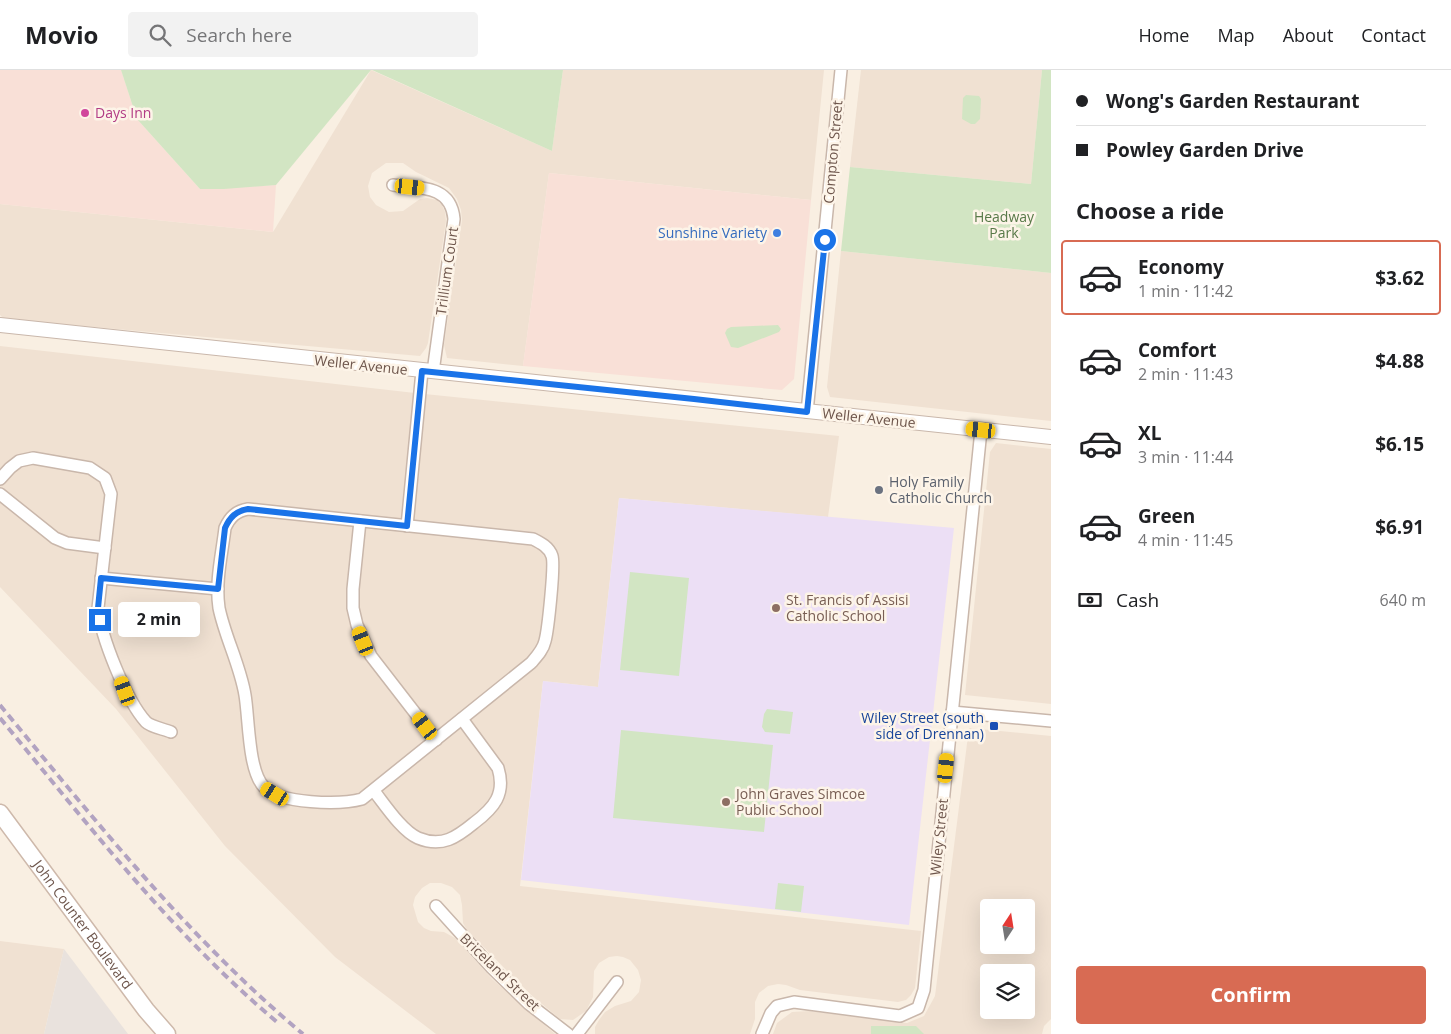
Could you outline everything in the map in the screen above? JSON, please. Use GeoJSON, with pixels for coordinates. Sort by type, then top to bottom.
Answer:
{"type":"FeatureCollection","features":[{"type":"Feature","properties":{"kind":"main road","name":"John Counter Boulevard"},"geometry":{"type":"LineString","coordinates":[[0,813],[146,1010],[167,1034]]}},
{"type":"Feature","properties":{"kind":"street","name":"Compton Street"},"geometry":{"type":"LineString","coordinates":[[807,412],[841,70]]}},
{"type":"Feature","properties":{"kind":"street","name":"Trillium Court"},"geometry":{"type":"LineString","coordinates":[[393,185],[427,189],[440,193],[448,200],[453,210],[454,219],[428,372],[407,526]]}},
{"type":"Feature","properties":{"kind":"street","name":"Weller Avenue"},"geometry":{"type":"LineString","coordinates":[[0,325],[1051,437]]}},
{"type":"Feature","properties":{"kind":"street","name":"Wiley Street"},"geometry":{"type":"LineString","coordinates":[[762,1034],[771,1014],[777,1006],[794,1002],[900,1016],[918,1008],[924,990],[981,430]]}},
{"type":"Feature","properties":{"kind":"street"},"geometry":{"type":"LineString","coordinates":[[0,479],[19,461],[33,458],[90,468],[105,478],[111,494],[98,608],[100,620],[125,691],[147,724],[171,732]]}},
{"type":"Feature","properties":{"kind":"street"},"geometry":{"type":"LineString","coordinates":[[0,494],[55,538],[67,543],[105,548]]}},
{"type":"Feature","properties":{"kind":"street"},"geometry":{"type":"LineString","coordinates":[[248,509],[407,526],[532,539],[545,545],[552,556],[553,569],[546,640],[541,652],[531,663],[362,799],[350,803],[295,799],[275,794],[265,788],[258,780],[254,767],[245,693],[219,608],[218,589],[225,528],[228,520],[240,511],[248,509]]}},
{"type":"Feature","properties":{"kind":"street"},"geometry":{"type":"LineString","coordinates":[[360,521],[353,589],[353,608],[357,626],[371,656],[436,740]]}},
{"type":"Feature","properties":{"kind":"street"},"geometry":{"type":"LineString","coordinates":[[101,578],[218,589]]}},
{"type":"Feature","properties":{"kind":"street"},"geometry":{"type":"LineString","coordinates":[[952,712],[1051,721]]}},
{"type":"Feature","properties":{"kind":"street"},"geometry":{"type":"LineString","coordinates":[[374,790],[406,830],[418,838],[433,841],[447,842],[457,837],[490,811],[495,804],[501,776],[498,768],[462,719]]}},
{"type":"Feature","properties":{"kind":"street","name":"Briceland Street"},"geometry":{"type":"LineString","coordinates":[[436,906],[492,968],[529,1004],[568,1034]]}},
{"type":"Feature","properties":{"kind":"street"},"geometry":{"type":"LineString","coordinates":[[577,1034],[617,982]]}},
{"type":"Feature","properties":{"kind":"shaded area"},"geometry":{"type":"Polygon","coordinates":[[[0,70],[121,70],[137,119],[200,189],[276,185],[273,232],[0,204],[0,70]]]}},
{"type":"Feature","properties":{"kind":"shaded area"},"geometry":{"type":"Polygon","coordinates":[[[371,70],[552,151],[563,70],[824,70],[811,200],[549,173],[523,366],[447,358],[444,345],[462,220],[461,210],[457,199],[449,188],[416,172],[403,163],[386,163],[372,173],[368,186],[370,197],[376,205],[389,212],[403,211],[420,199],[437,200],[445,212],[446,221],[428,343],[420,356],[4,319],[0,315],[0,204],[273,232],[371,70]]]}},
{"type":"Feature","properties":{"kind":"shaded area"},"geometry":{"type":"Polygon","coordinates":[[[861,70],[1042,70],[1031,184],[850,167],[861,70]]]}},
{"type":"Feature","properties":{"kind":"shaded area"},"geometry":{"type":"Polygon","coordinates":[[[549,173],[811,200],[794,379],[782,390],[523,366],[549,173]]]}},
{"type":"Feature","properties":{"kind":"shaded area"},"geometry":{"type":"Polygon","coordinates":[[[841,251],[1051,273],[1051,421],[830,397],[827,387],[841,251]]]}},
{"type":"Feature","properties":{"kind":"shaded area"},"geometry":{"type":"Polygon","coordinates":[[[0,346],[415,393],[839,436],[828,517],[619,498],[598,687],[543,681],[520,886],[921,931],[915,988],[911,995],[906,1000],[898,1002],[800,990],[778,984],[768,986],[759,993],[755,1002],[755,1019],[750,1034],[595,1034],[595,1027],[605,1012],[615,1006],[631,1001],[639,992],[641,980],[638,970],[630,960],[617,956],[609,957],[599,963],[594,971],[593,997],[586,1011],[573,1020],[560,1019],[530,994],[467,930],[463,923],[460,895],[452,887],[441,883],[430,883],[422,888],[415,897],[413,905],[418,922],[424,928],[431,931],[444,932],[455,938],[492,979],[555,1034],[436,1034],[335,957],[225,846],[116,709],[0,587],[0,346]]]}},
{"type":"Feature","properties":{"kind":"shaded area"},"geometry":{"type":"Polygon","coordinates":[[[996,443],[1051,449],[1051,704],[965,695],[990,452],[996,443]]]}},
{"type":"Feature","properties":{"kind":"shaded area"},"geometry":{"type":"Polygon","coordinates":[[[619,498],[954,528],[909,925],[521,880],[543,681],[598,687],[619,498]]]}},
{"type":"Feature","properties":{"kind":"shaded area"},"geometry":{"type":"Polygon","coordinates":[[[969,728],[1051,736],[1051,1019],[1044,1026],[1042,1034],[773,1034],[777,1023],[792,1012],[809,1011],[907,1023],[924,1016],[935,996],[969,728]]]}},
{"type":"Feature","properties":{"kind":"shaded area"},"geometry":{"type":"Polygon","coordinates":[[[0,941],[64,949],[44,1034],[0,1034],[0,941]]]}},
{"type":"Feature","properties":{"kind":"shaded area"},"geometry":{"type":"Polygon","coordinates":[[[64,949],[128,1034],[44,1034],[64,949]]]}},
{"type":"Feature","properties":{"kind":"green space"},"geometry":{"type":"Polygon","coordinates":[[[121,70],[371,70],[276,185],[200,189],[137,119],[121,70]]]}},
{"type":"Feature","properties":{"kind":"green space"},"geometry":{"type":"Polygon","coordinates":[[[372,70],[563,70],[552,151],[372,70]]]}},
{"type":"Feature","properties":{"kind":"green space","name":"Headway Park"},"geometry":{"type":"Polygon","coordinates":[[[1042,70],[1051,70],[1051,273],[841,251],[850,167],[1031,184],[1042,70]]]}},
{"type":"Feature","properties":{"kind":"green space"},"geometry":{"type":"Polygon","coordinates":[[[966,95],[979,96],[981,99],[980,119],[975,124],[962,119],[963,98],[966,95]]]}},
{"type":"Feature","properties":{"kind":"green space"},"geometry":{"type":"Polygon","coordinates":[[[778,325],[781,329],[779,332],[738,348],[731,347],[725,333],[731,327],[778,325]]]}},
{"type":"Feature","properties":{"kind":"green space"},"geometry":{"type":"Polygon","coordinates":[[[630,572],[689,578],[679,676],[620,670],[630,572]]]}},
{"type":"Feature","properties":{"kind":"green space"},"geometry":{"type":"Polygon","coordinates":[[[767,709],[793,712],[790,734],[765,732],[762,727],[764,714],[767,709]]]}},
{"type":"Feature","properties":{"kind":"green space"},"geometry":{"type":"Polygon","coordinates":[[[621,730],[773,745],[764,832],[613,818],[621,730]]]}},
{"type":"Feature","properties":{"kind":"green space"},"geometry":{"type":"Polygon","coordinates":[[[778,883],[804,886],[801,912],[775,909],[778,883]]]}},
{"type":"Feature","properties":{"kind":"green space"},"geometry":{"type":"Polygon","coordinates":[[[871,1026],[916,1026],[924,1034],[871,1034],[871,1026]]]}},
{"type":"Feature","properties":{"kind":"railway"},"geometry":{"type":"LineString","coordinates":[[0,705],[144,877],[220,958],[303,1034]]}},
{"type":"Feature","properties":{"kind":"railway"},"geometry":{"type":"LineString","coordinates":[[0,718],[98,837],[166,915],[239,988],[277,1022]]}},
{"type":"Feature","properties":{"kind":"place","name":"Days Inn"},"geometry":{"type":"Point","coordinates":[85,113]}},
{"type":"Feature","properties":{"kind":"place","name":"Sunshine Variety"},"geometry":{"type":"Point","coordinates":[777,233]}},
{"type":"Feature","properties":{"kind":"place","name":"Holy Family Catholic Church"},"geometry":{"type":"Point","coordinates":[879,490]}},
{"type":"Feature","properties":{"kind":"place","name":"St. Francis of Assisi Catholic School"},"geometry":{"type":"Point","coordinates":[776,608]}},
{"type":"Feature","properties":{"kind":"place","name":"Wiley Street (south side of Drennan)"},"geometry":{"type":"Point","coordinates":[994,726]}},
{"type":"Feature","properties":{"kind":"place","name":"John Graves Simcoe Public School"},"geometry":{"type":"Point","coordinates":[726,802]}},
{"type":"Feature","properties":{"kind":"route"},"geometry":{"type":"LineString","coordinates":[[100,620],[98,608],[101,578],[218,589],[225,528],[228,520],[240,511],[248,509],[407,526],[422,371],[807,412],[825,240]]}}]}
